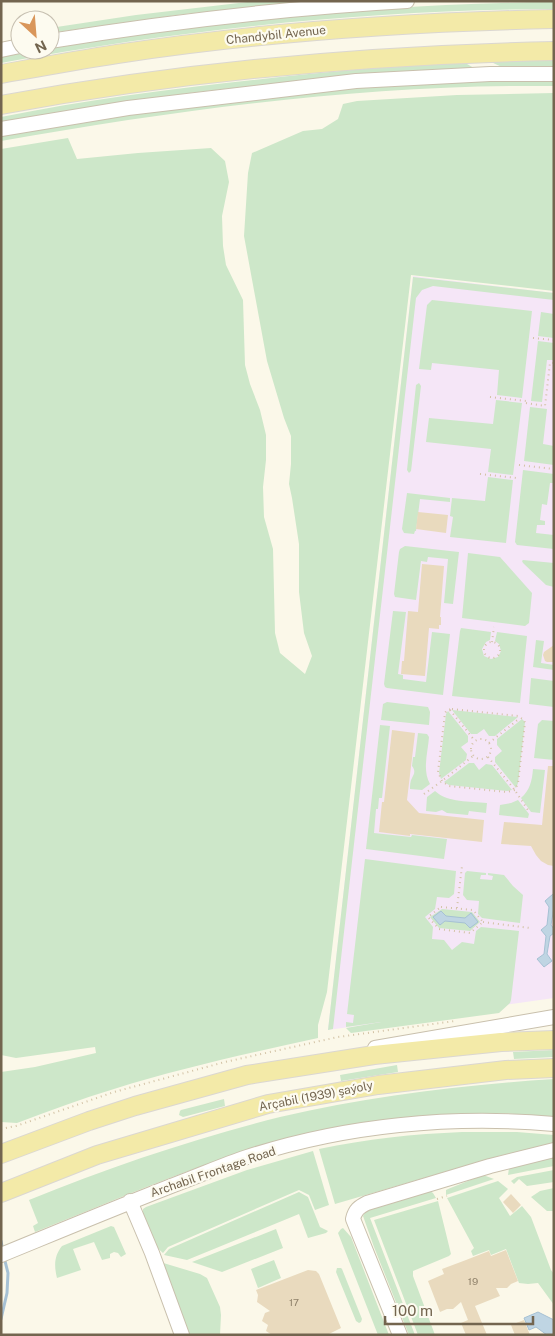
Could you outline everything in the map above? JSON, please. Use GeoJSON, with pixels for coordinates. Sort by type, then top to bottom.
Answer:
{"type":"FeatureCollection","features":[{"type":"Feature","properties":{"kind":"main road","name":"Chandybil Avenue"},"geometry":{"type":"LineString","coordinates":[[1,74],[181,45],[294,33],[465,21],[554,19]]}},
{"type":"Feature","properties":{"kind":"main road"},"geometry":{"type":"LineString","coordinates":[[1,105],[123,84],[354,59],[471,52],[554,51]]}},
{"type":"Feature","properties":{"kind":"main road"},"geometry":{"type":"LineString","coordinates":[[5,1152],[135,1106],[246,1075],[374,1055],[501,1042],[554,1040]]}},
{"type":"Feature","properties":{"kind":"main road","name":"Arçabil (1939) şaýoly"},"geometry":{"type":"LineString","coordinates":[[1,1193],[97,1155],[268,1104],[378,1085],[506,1070],[554,1068]]}},
{"type":"Feature","properties":{"kind":"street"},"geometry":{"type":"LineString","coordinates":[[60,40],[175,23],[407,1]]}},
{"type":"Feature","properties":{"kind":"street"},"geometry":{"type":"LineString","coordinates":[[471,52],[490,74]]}},
{"type":"Feature","properties":{"kind":"street"},"geometry":{"type":"LineString","coordinates":[[1,129],[128,108],[356,81],[490,74],[554,74]]}},
{"type":"Feature","properties":{"kind":"street"},"geometry":{"type":"LineString","coordinates":[[246,1075],[339,1054],[554,1017]]}},
{"type":"Feature","properties":{"kind":"street","name":"Archabil Frontage Road"},"geometry":{"type":"LineString","coordinates":[[1,1255],[130,1201],[248,1157],[299,1143],[399,1125],[516,1120],[554,1124]]}},
{"type":"Feature","properties":{"kind":"street"},"geometry":{"type":"LineString","coordinates":[[400,1335],[353,1218],[354,1212],[359,1206],[366,1203],[490,1166],[554,1150]]}},
{"type":"Feature","properties":{"kind":"street"},"geometry":{"type":"LineString","coordinates":[[130,1201],[152,1253],[182,1335]]}},
{"type":"Feature","properties":{"kind":"path"},"geometry":{"type":"LineString","coordinates":[[534,338],[554,340]]}},
{"type":"Feature","properties":{"kind":"path"},"geometry":{"type":"LineString","coordinates":[[490,397],[545,406],[550,363],[554,363]]}},
{"type":"Feature","properties":{"kind":"path"},"geometry":{"type":"LineString","coordinates":[[519,465],[554,469]]}},
{"type":"Feature","properties":{"kind":"path"},"geometry":{"type":"LineString","coordinates":[[480,474],[518,478]]}},
{"type":"Feature","properties":{"kind":"path"},"geometry":{"type":"LineString","coordinates":[[492,642],[494,627]]}},
{"type":"Feature","properties":{"kind":"path"},"geometry":{"type":"LineString","coordinates":[[492,642],[496,643],[499,649],[497,655],[491,658],[484,651],[486,644],[492,642]]}},
{"type":"Feature","properties":{"kind":"path"},"geometry":{"type":"LineString","coordinates":[[449,709],[520,717],[524,720],[518,783],[515,790]]}},
{"type":"Feature","properties":{"kind":"path"},"geometry":{"type":"LineString","coordinates":[[449,709],[475,741]]}},
{"type":"Feature","properties":{"kind":"path"},"geometry":{"type":"LineString","coordinates":[[449,709],[445,714],[438,772],[442,781],[449,786],[507,792],[515,790]]}},
{"type":"Feature","properties":{"kind":"path"},"geometry":{"type":"LineString","coordinates":[[489,743],[520,717]]}},
{"type":"Feature","properties":{"kind":"path"},"geometry":{"type":"LineString","coordinates":[[484,739],[489,743],[491,750],[488,757],[478,759],[473,756],[471,749],[475,741],[484,739]]}},
{"type":"Feature","properties":{"kind":"path"},"geometry":{"type":"LineString","coordinates":[[424,794],[473,756]]}},
{"type":"Feature","properties":{"kind":"path"},"geometry":{"type":"LineString","coordinates":[[488,757],[515,790],[530,813]]}},
{"type":"Feature","properties":{"kind":"path"},"geometry":{"type":"LineString","coordinates":[[457,909],[462,866]]}},
{"type":"Feature","properties":{"kind":"path"},"geometry":{"type":"LineString","coordinates":[[482,922],[470,932],[454,931],[438,929],[428,917],[441,907],[473,910],[482,922],[530,928]]}},
{"type":"Feature","properties":{"kind":"path"},"geometry":{"type":"LineString","coordinates":[[437,1199],[447,1196]]}},
{"type":"Feature","properties":{"kind":"shaded area"},"geometry":{"type":"Polygon","coordinates":[[[413,276],[554,293],[554,998],[328,1030],[413,276]]]}},
{"type":"Feature","properties":{"kind":"green space"},"geometry":{"type":"Polygon","coordinates":[[[256,1],[310,1],[185,14],[60,32],[60,26],[136,15],[256,1]]]}},
{"type":"Feature","properties":{"kind":"green space"},"geometry":{"type":"Polygon","coordinates":[[[554,2],[554,9],[415,13],[276,24],[138,40],[60,53],[60,45],[238,21],[364,10],[491,3],[554,2]]]}},
{"type":"Feature","properties":{"kind":"green space"},"geometry":{"type":"Polygon","coordinates":[[[10,54],[10,60],[18,60],[1,63],[1,56],[10,54]]]}},
{"type":"Feature","properties":{"kind":"green space"},"geometry":{"type":"Polygon","coordinates":[[[554,60],[554,67],[504,68],[491,62],[554,60]]]}},
{"type":"Feature","properties":{"kind":"green space"},"geometry":{"type":"Polygon","coordinates":[[[462,63],[474,68],[334,78],[157,97],[1,123],[1,117],[64,105],[158,91],[331,72],[462,63]]]}},
{"type":"Feature","properties":{"kind":"green space"},"geometry":{"type":"Polygon","coordinates":[[[501,81],[554,81],[554,86],[485,86],[346,94],[207,109],[1,141],[1,136],[134,114],[223,102],[357,88],[501,81]]]}},
{"type":"Feature","properties":{"kind":"green space"},"geometry":{"type":"Polygon","coordinates":[[[554,93],[554,291],[411,275],[327,992],[318,1025],[318,1038],[139,1081],[17,1123],[1,1122],[1,1072],[35,1067],[96,1053],[95,1047],[16,1058],[1,1055],[1,149],[68,138],[77,159],[211,148],[225,161],[229,182],[222,216],[223,246],[226,265],[243,300],[245,365],[266,435],[263,487],[264,517],[273,549],[275,633],[280,653],[305,674],[312,656],[304,633],[299,592],[299,544],[289,484],[291,436],[267,361],[244,236],[248,173],[252,153],[303,131],[322,129],[338,119],[343,104],[357,101],[457,95],[554,93]]]}},
{"type":"Feature","properties":{"kind":"green space"},"geometry":{"type":"Polygon","coordinates":[[[413,277],[554,293],[554,300],[433,286],[422,290],[416,298],[333,1029],[328,1030],[413,277]]]}},
{"type":"Feature","properties":{"kind":"green space"},"geometry":{"type":"Polygon","coordinates":[[[432,300],[532,311],[522,398],[497,395],[499,370],[432,363],[431,370],[419,369],[427,305],[432,300]]]}},
{"type":"Feature","properties":{"kind":"green space"},"geometry":{"type":"Polygon","coordinates":[[[541,312],[554,314],[554,338],[538,336],[541,312]]]}},
{"type":"Feature","properties":{"kind":"green space"},"geometry":{"type":"Polygon","coordinates":[[[538,341],[554,343],[554,360],[547,360],[542,402],[531,401],[538,341]]]}},
{"type":"Feature","properties":{"kind":"green space"},"geometry":{"type":"Polygon","coordinates":[[[419,383],[421,386],[411,471],[409,473],[407,470],[416,385],[419,383]]]}},
{"type":"Feature","properties":{"kind":"green space"},"geometry":{"type":"Polygon","coordinates":[[[496,400],[522,403],[513,475],[488,472],[491,449],[426,442],[429,418],[493,424],[496,400]]]}},
{"type":"Feature","properties":{"kind":"green space"},"geometry":{"type":"Polygon","coordinates":[[[530,407],[547,409],[543,444],[554,446],[554,465],[524,461],[530,407]]]}},
{"type":"Feature","properties":{"kind":"green space"},"geometry":{"type":"Polygon","coordinates":[[[523,470],[554,474],[554,483],[550,483],[547,505],[542,504],[540,520],[545,521],[545,525],[537,525],[536,533],[554,535],[554,549],[517,545],[515,542],[523,470]]]}},
{"type":"Feature","properties":{"kind":"green space"},"geometry":{"type":"Polygon","coordinates":[[[488,477],[513,480],[506,543],[450,537],[453,517],[450,516],[452,498],[485,501],[488,477]]]}},
{"type":"Feature","properties":{"kind":"green space"},"geometry":{"type":"Polygon","coordinates":[[[407,493],[450,498],[450,502],[420,499],[416,531],[414,534],[404,533],[402,529],[407,493]]]}},
{"type":"Feature","properties":{"kind":"green space"},"geometry":{"type":"Polygon","coordinates":[[[405,546],[459,552],[453,604],[444,603],[448,559],[428,557],[427,562],[421,561],[416,600],[395,597],[399,552],[405,546]]]}},
{"type":"Feature","properties":{"kind":"green space"},"geometry":{"type":"Polygon","coordinates":[[[468,553],[500,557],[532,593],[529,623],[525,626],[462,618],[468,553]]]}},
{"type":"Feature","properties":{"kind":"green space"},"geometry":{"type":"Polygon","coordinates":[[[523,560],[554,563],[554,587],[546,585],[523,563],[523,560]]]}},
{"type":"Feature","properties":{"kind":"green space"},"geometry":{"type":"Polygon","coordinates":[[[393,611],[406,612],[398,674],[403,675],[403,679],[426,682],[432,632],[450,634],[443,695],[385,687],[393,611]]]}},
{"type":"Feature","properties":{"kind":"green space"},"geometry":{"type":"Polygon","coordinates":[[[461,628],[491,632],[490,640],[486,642],[482,649],[484,656],[491,659],[498,657],[501,651],[499,644],[495,641],[497,632],[527,636],[520,703],[452,696],[461,628]]]}},
{"type":"Feature","properties":{"kind":"green space"},"geometry":{"type":"Polygon","coordinates":[[[536,640],[544,641],[541,663],[554,665],[554,670],[533,667],[536,640]]]}},
{"type":"Feature","properties":{"kind":"green space"},"geometry":{"type":"Polygon","coordinates":[[[531,678],[554,681],[554,707],[529,704],[531,678]]]}},
{"type":"Feature","properties":{"kind":"green space"},"geometry":{"type":"Polygon","coordinates":[[[387,702],[428,707],[430,712],[429,725],[381,720],[383,704],[387,702]]]}},
{"type":"Feature","properties":{"kind":"green space"},"geometry":{"type":"Polygon","coordinates":[[[452,710],[518,717],[495,736],[489,736],[484,729],[477,734],[471,734],[452,710]]]}},
{"type":"Feature","properties":{"kind":"green space"},"geometry":{"type":"Polygon","coordinates":[[[448,711],[468,736],[468,742],[461,747],[467,754],[466,760],[441,779],[439,773],[446,714],[448,711]]]}},
{"type":"Feature","properties":{"kind":"green space"},"geometry":{"type":"Polygon","coordinates":[[[522,719],[525,722],[516,788],[495,762],[495,757],[502,751],[497,745],[497,739],[522,719]]]}},
{"type":"Feature","properties":{"kind":"green space"},"geometry":{"type":"Polygon","coordinates":[[[542,720],[554,721],[554,760],[534,758],[538,724],[542,720]]]}},
{"type":"Feature","properties":{"kind":"green space"},"geometry":{"type":"Polygon","coordinates":[[[380,725],[390,726],[382,798],[379,798],[378,809],[376,809],[374,833],[447,839],[444,859],[366,849],[380,725]]]}},
{"type":"Feature","properties":{"kind":"green space"},"geometry":{"type":"Polygon","coordinates":[[[418,733],[427,734],[429,737],[426,773],[430,784],[422,790],[410,789],[414,772],[412,766],[413,757],[415,757],[418,733]]]}},
{"type":"Feature","properties":{"kind":"green space"},"geometry":{"type":"Polygon","coordinates":[[[469,763],[474,763],[479,770],[486,764],[492,765],[512,790],[449,785],[444,782],[469,763]]]}},
{"type":"Feature","properties":{"kind":"green space"},"geometry":{"type":"Polygon","coordinates":[[[533,769],[545,770],[540,813],[531,812],[521,798],[527,792],[530,785],[533,769]]]}},
{"type":"Feature","properties":{"kind":"green space"},"geometry":{"type":"Polygon","coordinates":[[[435,791],[453,800],[487,803],[486,813],[469,811],[468,815],[447,813],[442,810],[436,812],[426,811],[427,797],[435,791]]]}},
{"type":"Feature","properties":{"kind":"green space"},"geometry":{"type":"Polygon","coordinates":[[[518,800],[529,814],[528,818],[499,815],[500,805],[518,800]]]}},
{"type":"Feature","properties":{"kind":"green space"},"geometry":{"type":"Polygon","coordinates":[[[365,859],[456,871],[454,894],[449,898],[437,897],[435,909],[425,917],[433,927],[432,939],[444,940],[452,950],[462,942],[474,944],[476,931],[481,927],[519,931],[510,1003],[499,1013],[351,1033],[346,1028],[381,1022],[346,1027],[346,1022],[353,1023],[354,1015],[347,1014],[365,859]]]}},
{"type":"Feature","properties":{"kind":"green space"},"geometry":{"type":"Polygon","coordinates":[[[467,871],[486,873],[486,875],[481,875],[480,879],[492,880],[493,876],[488,875],[488,873],[504,875],[523,895],[520,923],[482,918],[478,914],[479,901],[467,900],[463,895],[465,873],[467,871]]]}},
{"type":"Feature","properties":{"kind":"green space"},"geometry":{"type":"Polygon","coordinates":[[[442,909],[472,912],[480,922],[470,931],[439,928],[430,917],[442,909]]]}},
{"type":"Feature","properties":{"kind":"green space"},"geometry":{"type":"Polygon","coordinates":[[[554,1050],[554,1057],[514,1059],[513,1052],[554,1050]]]}},
{"type":"Feature","properties":{"kind":"green space"},"geometry":{"type":"Polygon","coordinates":[[[397,1065],[398,1072],[341,1081],[340,1075],[397,1065]]]}},
{"type":"Feature","properties":{"kind":"green space"},"geometry":{"type":"Polygon","coordinates":[[[554,1079],[554,1117],[501,1113],[448,1114],[380,1120],[335,1127],[277,1141],[207,1164],[35,1232],[33,1226],[38,1223],[29,1200],[90,1176],[216,1134],[280,1117],[382,1097],[451,1088],[554,1079]]]}},
{"type":"Feature","properties":{"kind":"green space"},"geometry":{"type":"Polygon","coordinates":[[[224,1099],[225,1106],[183,1117],[179,1115],[181,1110],[224,1099]]]}},
{"type":"Feature","properties":{"kind":"green space"},"geometry":{"type":"Polygon","coordinates":[[[462,1132],[517,1132],[554,1135],[554,1144],[499,1156],[335,1204],[319,1149],[354,1142],[462,1132]]]}},
{"type":"Feature","properties":{"kind":"green space"},"geometry":{"type":"Polygon","coordinates":[[[313,1151],[329,1205],[315,1210],[309,1195],[299,1190],[168,1247],[163,1253],[154,1245],[143,1215],[143,1209],[146,1207],[247,1170],[313,1151]]]}},
{"type":"Feature","properties":{"kind":"green space"},"geometry":{"type":"Polygon","coordinates":[[[554,1157],[554,1166],[508,1175],[509,1168],[554,1157]]]}},
{"type":"Feature","properties":{"kind":"green space"},"geometry":{"type":"Polygon","coordinates":[[[554,1170],[554,1182],[527,1186],[519,1179],[514,1184],[511,1181],[517,1177],[554,1170]]]}},
{"type":"Feature","properties":{"kind":"green space"},"geometry":{"type":"Polygon","coordinates":[[[483,1175],[494,1179],[446,1195],[446,1190],[483,1175]]]}},
{"type":"Feature","properties":{"kind":"green space"},"geometry":{"type":"Polygon","coordinates":[[[498,1181],[508,1189],[499,1198],[510,1216],[522,1206],[531,1217],[554,1274],[554,1305],[538,1283],[519,1283],[506,1249],[491,1255],[489,1250],[473,1256],[471,1251],[474,1248],[447,1198],[498,1181]]]}},
{"type":"Feature","properties":{"kind":"green space"},"geometry":{"type":"Polygon","coordinates":[[[554,1188],[554,1211],[547,1211],[531,1197],[540,1191],[554,1188]]]}},
{"type":"Feature","properties":{"kind":"green space"},"geometry":{"type":"Polygon","coordinates":[[[430,1191],[436,1198],[370,1218],[415,1335],[409,1335],[363,1216],[368,1208],[430,1191]]]}},
{"type":"Feature","properties":{"kind":"green space"},"geometry":{"type":"Polygon","coordinates":[[[299,1192],[308,1197],[320,1227],[328,1231],[326,1233],[308,1238],[299,1214],[187,1260],[164,1255],[169,1249],[299,1192]]]}},
{"type":"Feature","properties":{"kind":"green space"},"geometry":{"type":"Polygon","coordinates":[[[438,1201],[451,1254],[413,1271],[413,1276],[435,1335],[418,1335],[374,1220],[438,1201]]]}},
{"type":"Feature","properties":{"kind":"green space"},"geometry":{"type":"Polygon","coordinates":[[[111,1226],[114,1227],[126,1254],[121,1257],[118,1253],[114,1252],[110,1254],[110,1258],[102,1260],[94,1242],[73,1249],[81,1270],[57,1278],[55,1261],[62,1246],[111,1226]]]}},
{"type":"Feature","properties":{"kind":"green space"},"geometry":{"type":"Polygon","coordinates":[[[343,1228],[351,1237],[389,1335],[378,1335],[338,1233],[343,1228]]]}},
{"type":"Feature","properties":{"kind":"green space"},"geometry":{"type":"Polygon","coordinates":[[[276,1229],[283,1248],[222,1272],[192,1262],[276,1229]]]}},
{"type":"Feature","properties":{"kind":"green space"},"geometry":{"type":"Polygon","coordinates":[[[274,1260],[281,1278],[258,1288],[251,1269],[274,1260]]]}},
{"type":"Feature","properties":{"kind":"green space"},"geometry":{"type":"Polygon","coordinates":[[[160,1262],[200,1274],[207,1278],[220,1307],[220,1335],[187,1335],[160,1262]]]}},
{"type":"Feature","properties":{"kind":"green space"},"geometry":{"type":"Polygon","coordinates":[[[337,1268],[342,1269],[362,1319],[359,1323],[356,1321],[336,1272],[337,1268]]]}},
{"type":"Feature","properties":{"kind":"water"},"geometry":{"type":"Polygon","coordinates":[[[553,894],[554,907],[551,925],[554,933],[550,936],[547,954],[552,961],[544,967],[537,959],[544,954],[546,936],[541,930],[547,925],[549,907],[545,901],[553,894]]]}},
{"type":"Feature","properties":{"kind":"water"},"geometry":{"type":"Polygon","coordinates":[[[441,911],[446,916],[465,918],[471,913],[478,922],[470,928],[465,923],[445,921],[440,925],[433,917],[441,911]]]}},
{"type":"Feature","properties":{"kind":"water"},"geometry":{"type":"Polygon","coordinates":[[[538,1312],[554,1320],[554,1335],[547,1335],[536,1327],[529,1330],[524,1318],[538,1312]]]}},
{"type":"Feature","properties":{"kind":"building"},"geometry":{"type":"Polygon","coordinates":[[[418,512],[448,515],[446,533],[416,529],[418,512]]]}},
{"type":"Feature","properties":{"kind":"building"},"geometry":{"type":"Polygon","coordinates":[[[422,564],[444,566],[441,625],[439,625],[439,629],[429,628],[425,676],[401,674],[402,661],[404,661],[408,611],[418,612],[422,564]]]}},
{"type":"Feature","properties":{"kind":"building"},"geometry":{"type":"Polygon","coordinates":[[[554,645],[554,662],[547,662],[543,655],[544,652],[554,645]]]}},
{"type":"Feature","properties":{"kind":"building"},"geometry":{"type":"Polygon","coordinates":[[[392,730],[415,733],[407,800],[419,813],[484,820],[482,842],[379,832],[392,730]]]}},
{"type":"Feature","properties":{"kind":"building"},"geometry":{"type":"Polygon","coordinates":[[[548,766],[554,766],[554,866],[541,861],[531,846],[501,844],[504,822],[542,825],[548,766]]]}},
{"type":"Feature","properties":{"kind":"building"},"geometry":{"type":"Polygon","coordinates":[[[511,1194],[521,1205],[513,1213],[503,1202],[511,1194]]]}},
{"type":"Feature","properties":{"kind":"building"},"geometry":{"type":"Polygon","coordinates":[[[506,1250],[518,1281],[507,1288],[496,1288],[500,1296],[475,1306],[487,1335],[466,1335],[461,1323],[468,1320],[461,1302],[453,1309],[440,1312],[428,1281],[444,1274],[442,1269],[489,1251],[491,1256],[506,1250]]]}},
{"type":"Feature","properties":{"kind":"building"},"geometry":{"type":"Polygon","coordinates":[[[308,1270],[316,1271],[319,1274],[341,1328],[327,1335],[272,1335],[266,1331],[268,1325],[262,1321],[265,1313],[270,1311],[257,1302],[258,1295],[256,1290],[308,1270]]]}},
{"type":"Feature","properties":{"kind":"building"},"geometry":{"type":"Polygon","coordinates":[[[524,1320],[530,1335],[515,1335],[511,1325],[524,1320]]]}},
{"type":"Feature","properties":{"kind":"waterway"},"geometry":{"type":"LineString","coordinates":[[1,1241],[3,1251]]}},
{"type":"Feature","properties":{"kind":"waterway"},"geometry":{"type":"LineString","coordinates":[[1,1319],[7,1293],[8,1273],[4,1257]]}}]}
